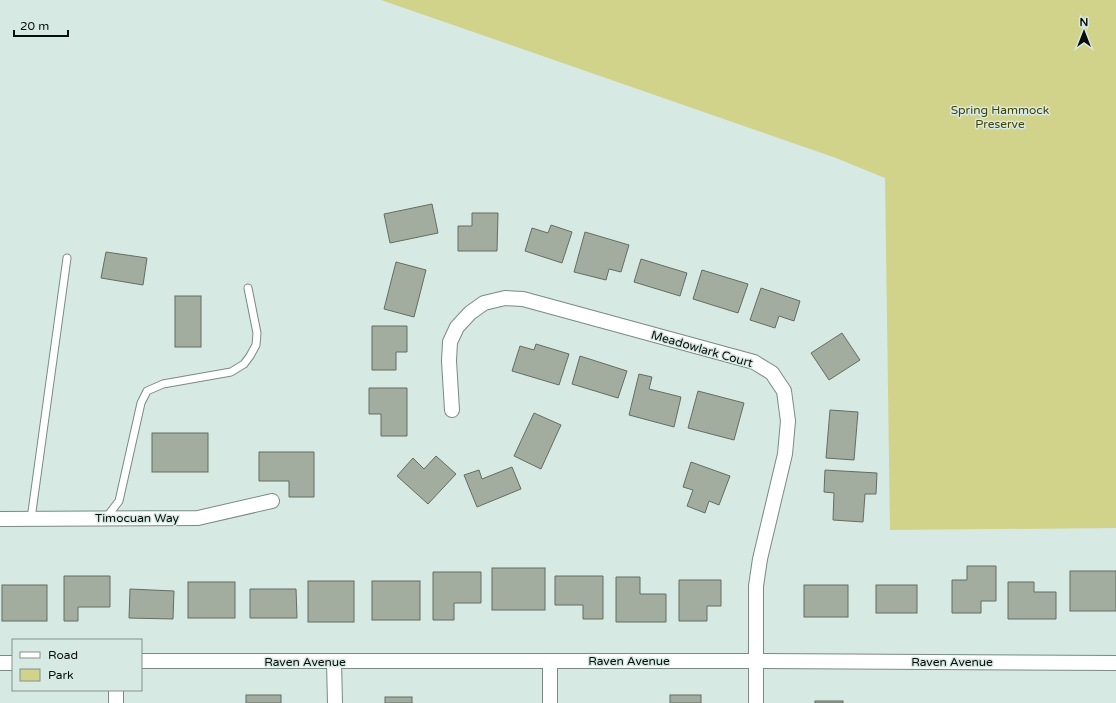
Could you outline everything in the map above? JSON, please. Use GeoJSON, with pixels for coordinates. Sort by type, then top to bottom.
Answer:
{"type":"FeatureCollection","features":[{"type":"Feature","properties":{"kind":"street","name":"Meadowlark Court"},"geometry":{"type":"LineString","coordinates":[[452,410],[449,361],[450,342],[457,328],[470,313],[484,303],[505,298],[523,298],[754,362],[772,373],[784,391],[788,421],[785,454],[760,559],[756,586],[756,703]]}},
{"type":"Feature","properties":{"kind":"street","name":"Timocuan Way"},"geometry":{"type":"LineString","coordinates":[[0,519],[198,518],[272,500]]}},
{"type":"Feature","properties":{"kind":"street","name":"Raven Avenue"},"geometry":{"type":"LineString","coordinates":[[142,661],[755,661],[1116,664]]}},
{"type":"Feature","properties":{"kind":"street"},"geometry":{"type":"LineString","coordinates":[[550,661],[550,703]]}},
{"type":"Feature","properties":{"kind":"street"},"geometry":{"type":"LineString","coordinates":[[0,663],[12,662]]}},
{"type":"Feature","properties":{"kind":"street"},"geometry":{"type":"LineString","coordinates":[[334,662],[335,703]]}},
{"type":"Feature","properties":{"kind":"street"},"geometry":{"type":"LineString","coordinates":[[116,691],[116,703]]}},
{"type":"Feature","properties":{"kind":"lane"},"geometry":{"type":"LineString","coordinates":[[31,519],[67,258]]}},
{"type":"Feature","properties":{"kind":"lane"},"geometry":{"type":"LineString","coordinates":[[106,518],[119,501],[141,403],[147,391],[163,384],[231,372],[244,364],[250,356],[256,345],[257,333],[248,288]]}},
{"type":"Feature","properties":{"kind":"green space","name":"Spring Hammock Preserve"},"geometry":{"type":"Polygon","coordinates":[[[381,0],[1116,0],[1116,528],[890,530],[885,178],[836,158],[381,0]]]}},
{"type":"Feature","properties":{"kind":"building"},"geometry":{"type":"Polygon","coordinates":[[[432,204],[438,233],[390,243],[384,214],[432,204]]]}},
{"type":"Feature","properties":{"kind":"building"},"geometry":{"type":"Polygon","coordinates":[[[472,213],[498,213],[497,251],[458,251],[458,226],[472,226],[472,213]]]}},
{"type":"Feature","properties":{"kind":"building"},"geometry":{"type":"Polygon","coordinates":[[[551,225],[572,232],[562,263],[525,251],[532,228],[548,233],[551,225]]]}},
{"type":"Feature","properties":{"kind":"building"},"geometry":{"type":"Polygon","coordinates":[[[585,232],[629,245],[621,272],[609,269],[606,280],[574,272],[585,232]]]}},
{"type":"Feature","properties":{"kind":"building"},"geometry":{"type":"Polygon","coordinates":[[[106,252],[147,258],[143,285],[101,278],[106,252]]]}},
{"type":"Feature","properties":{"kind":"building"},"geometry":{"type":"Polygon","coordinates":[[[641,259],[687,273],[680,296],[634,282],[641,259]]]}},
{"type":"Feature","properties":{"kind":"building"},"geometry":{"type":"Polygon","coordinates":[[[396,262],[426,270],[414,317],[384,309],[396,262]]]}},
{"type":"Feature","properties":{"kind":"building"},"geometry":{"type":"Polygon","coordinates":[[[702,270],[748,284],[738,313],[693,299],[702,270]]]}},
{"type":"Feature","properties":{"kind":"building"},"geometry":{"type":"Polygon","coordinates":[[[761,288],[800,301],[794,321],[779,316],[775,328],[750,320],[761,288]]]}},
{"type":"Feature","properties":{"kind":"building"},"geometry":{"type":"Polygon","coordinates":[[[175,296],[201,296],[201,347],[175,347],[175,296]]]}},
{"type":"Feature","properties":{"kind":"building"},"geometry":{"type":"Polygon","coordinates":[[[372,326],[407,326],[407,352],[396,352],[396,370],[372,370],[372,326]]]}},
{"type":"Feature","properties":{"kind":"building"},"geometry":{"type":"Polygon","coordinates":[[[842,333],[860,360],[829,380],[811,353],[842,333]]]}},
{"type":"Feature","properties":{"kind":"building"},"geometry":{"type":"Polygon","coordinates":[[[536,344],[569,354],[559,385],[512,371],[520,346],[534,350],[536,344]]]}},
{"type":"Feature","properties":{"kind":"building"},"geometry":{"type":"Polygon","coordinates":[[[580,356],[627,371],[618,398],[572,384],[580,356]]]}},
{"type":"Feature","properties":{"kind":"building"},"geometry":{"type":"Polygon","coordinates":[[[639,374],[652,377],[649,389],[681,397],[674,427],[629,415],[639,374]]]}},
{"type":"Feature","properties":{"kind":"building"},"geometry":{"type":"Polygon","coordinates":[[[369,388],[407,388],[407,436],[381,436],[381,414],[369,414],[369,388]]]}},
{"type":"Feature","properties":{"kind":"building"},"geometry":{"type":"Polygon","coordinates":[[[698,391],[744,403],[734,440],[688,428],[698,391]]]}},
{"type":"Feature","properties":{"kind":"building"},"geometry":{"type":"Polygon","coordinates":[[[830,410],[858,412],[854,460],[826,458],[830,410]]]}},
{"type":"Feature","properties":{"kind":"building"},"geometry":{"type":"Polygon","coordinates":[[[534,413],[561,425],[541,469],[514,456],[534,413]]]}},
{"type":"Feature","properties":{"kind":"building"},"geometry":{"type":"Polygon","coordinates":[[[152,433],[208,433],[208,472],[152,472],[152,433]]]}},
{"type":"Feature","properties":{"kind":"building"},"geometry":{"type":"Polygon","coordinates":[[[259,452],[314,452],[314,497],[289,497],[289,481],[259,481],[259,452]]]}},
{"type":"Feature","properties":{"kind":"building"},"geometry":{"type":"Polygon","coordinates":[[[436,456],[456,474],[428,504],[397,476],[413,458],[424,469],[436,456]]]}},
{"type":"Feature","properties":{"kind":"building"},"geometry":{"type":"Polygon","coordinates":[[[691,462],[730,476],[719,505],[709,501],[705,513],[687,506],[693,490],[683,487],[691,462]]]}},
{"type":"Feature","properties":{"kind":"building"},"geometry":{"type":"Polygon","coordinates":[[[512,467],[521,489],[477,507],[464,475],[479,470],[482,479],[512,467]]]}},
{"type":"Feature","properties":{"kind":"building"},"geometry":{"type":"Polygon","coordinates":[[[825,470],[877,473],[876,494],[865,494],[863,522],[833,520],[834,493],[824,492],[825,470]]]}},
{"type":"Feature","properties":{"kind":"building"},"geometry":{"type":"Polygon","coordinates":[[[967,566],[996,566],[996,601],[981,601],[981,613],[952,613],[952,580],[967,580],[967,566]]]}},
{"type":"Feature","properties":{"kind":"building"},"geometry":{"type":"Polygon","coordinates":[[[492,568],[545,568],[545,610],[492,610],[492,568]]]}},
{"type":"Feature","properties":{"kind":"building"},"geometry":{"type":"Polygon","coordinates":[[[1070,571],[1116,571],[1116,611],[1070,611],[1070,571]]]}},
{"type":"Feature","properties":{"kind":"building"},"geometry":{"type":"Polygon","coordinates":[[[433,572],[481,572],[481,603],[454,603],[454,620],[433,620],[433,572]]]}},
{"type":"Feature","properties":{"kind":"building"},"geometry":{"type":"Polygon","coordinates":[[[64,576],[110,576],[110,607],[78,607],[78,621],[64,621],[64,576]]]}},
{"type":"Feature","properties":{"kind":"building"},"geometry":{"type":"Polygon","coordinates":[[[555,576],[603,576],[603,619],[583,619],[583,605],[555,605],[555,576]]]}},
{"type":"Feature","properties":{"kind":"building"},"geometry":{"type":"Polygon","coordinates":[[[616,577],[640,577],[640,594],[666,594],[666,622],[616,622],[616,577]]]}},
{"type":"Feature","properties":{"kind":"building"},"geometry":{"type":"Polygon","coordinates":[[[679,580],[721,580],[721,606],[707,606],[707,621],[679,621],[679,580]]]}},
{"type":"Feature","properties":{"kind":"building"},"geometry":{"type":"Polygon","coordinates":[[[308,581],[354,581],[354,622],[308,622],[308,581]]]}},
{"type":"Feature","properties":{"kind":"building"},"geometry":{"type":"Polygon","coordinates":[[[372,581],[420,581],[420,620],[372,620],[372,581]]]}},
{"type":"Feature","properties":{"kind":"building"},"geometry":{"type":"Polygon","coordinates":[[[188,582],[235,582],[235,618],[188,618],[188,582]]]}},
{"type":"Feature","properties":{"kind":"building"},"geometry":{"type":"Polygon","coordinates":[[[1008,582],[1034,582],[1034,592],[1056,592],[1056,619],[1008,619],[1008,582]]]}},
{"type":"Feature","properties":{"kind":"building"},"geometry":{"type":"Polygon","coordinates":[[[2,585],[47,585],[47,621],[2,621],[2,585]]]}},
{"type":"Feature","properties":{"kind":"building"},"geometry":{"type":"Polygon","coordinates":[[[804,585],[848,585],[848,617],[804,617],[804,585]]]}},
{"type":"Feature","properties":{"kind":"building"},"geometry":{"type":"Polygon","coordinates":[[[876,585],[917,585],[917,613],[876,613],[876,585]]]}},
{"type":"Feature","properties":{"kind":"building"},"geometry":{"type":"Polygon","coordinates":[[[130,589],[174,591],[173,619],[129,618],[130,589]]]}},
{"type":"Feature","properties":{"kind":"building"},"geometry":{"type":"Polygon","coordinates":[[[250,589],[296,589],[297,618],[250,618],[250,589]]]}},
{"type":"Feature","properties":{"kind":"building"},"geometry":{"type":"Polygon","coordinates":[[[246,695],[281,695],[281,703],[246,703],[246,695]]]}},
{"type":"Feature","properties":{"kind":"building"},"geometry":{"type":"Polygon","coordinates":[[[670,695],[701,695],[701,703],[670,703],[670,695]]]}},
{"type":"Feature","properties":{"kind":"building"},"geometry":{"type":"Polygon","coordinates":[[[385,697],[412,697],[412,703],[385,703],[385,697]]]}},
{"type":"Feature","properties":{"kind":"building"},"geometry":{"type":"Polygon","coordinates":[[[815,701],[843,701],[843,703],[815,703],[815,701]]]}}]}
